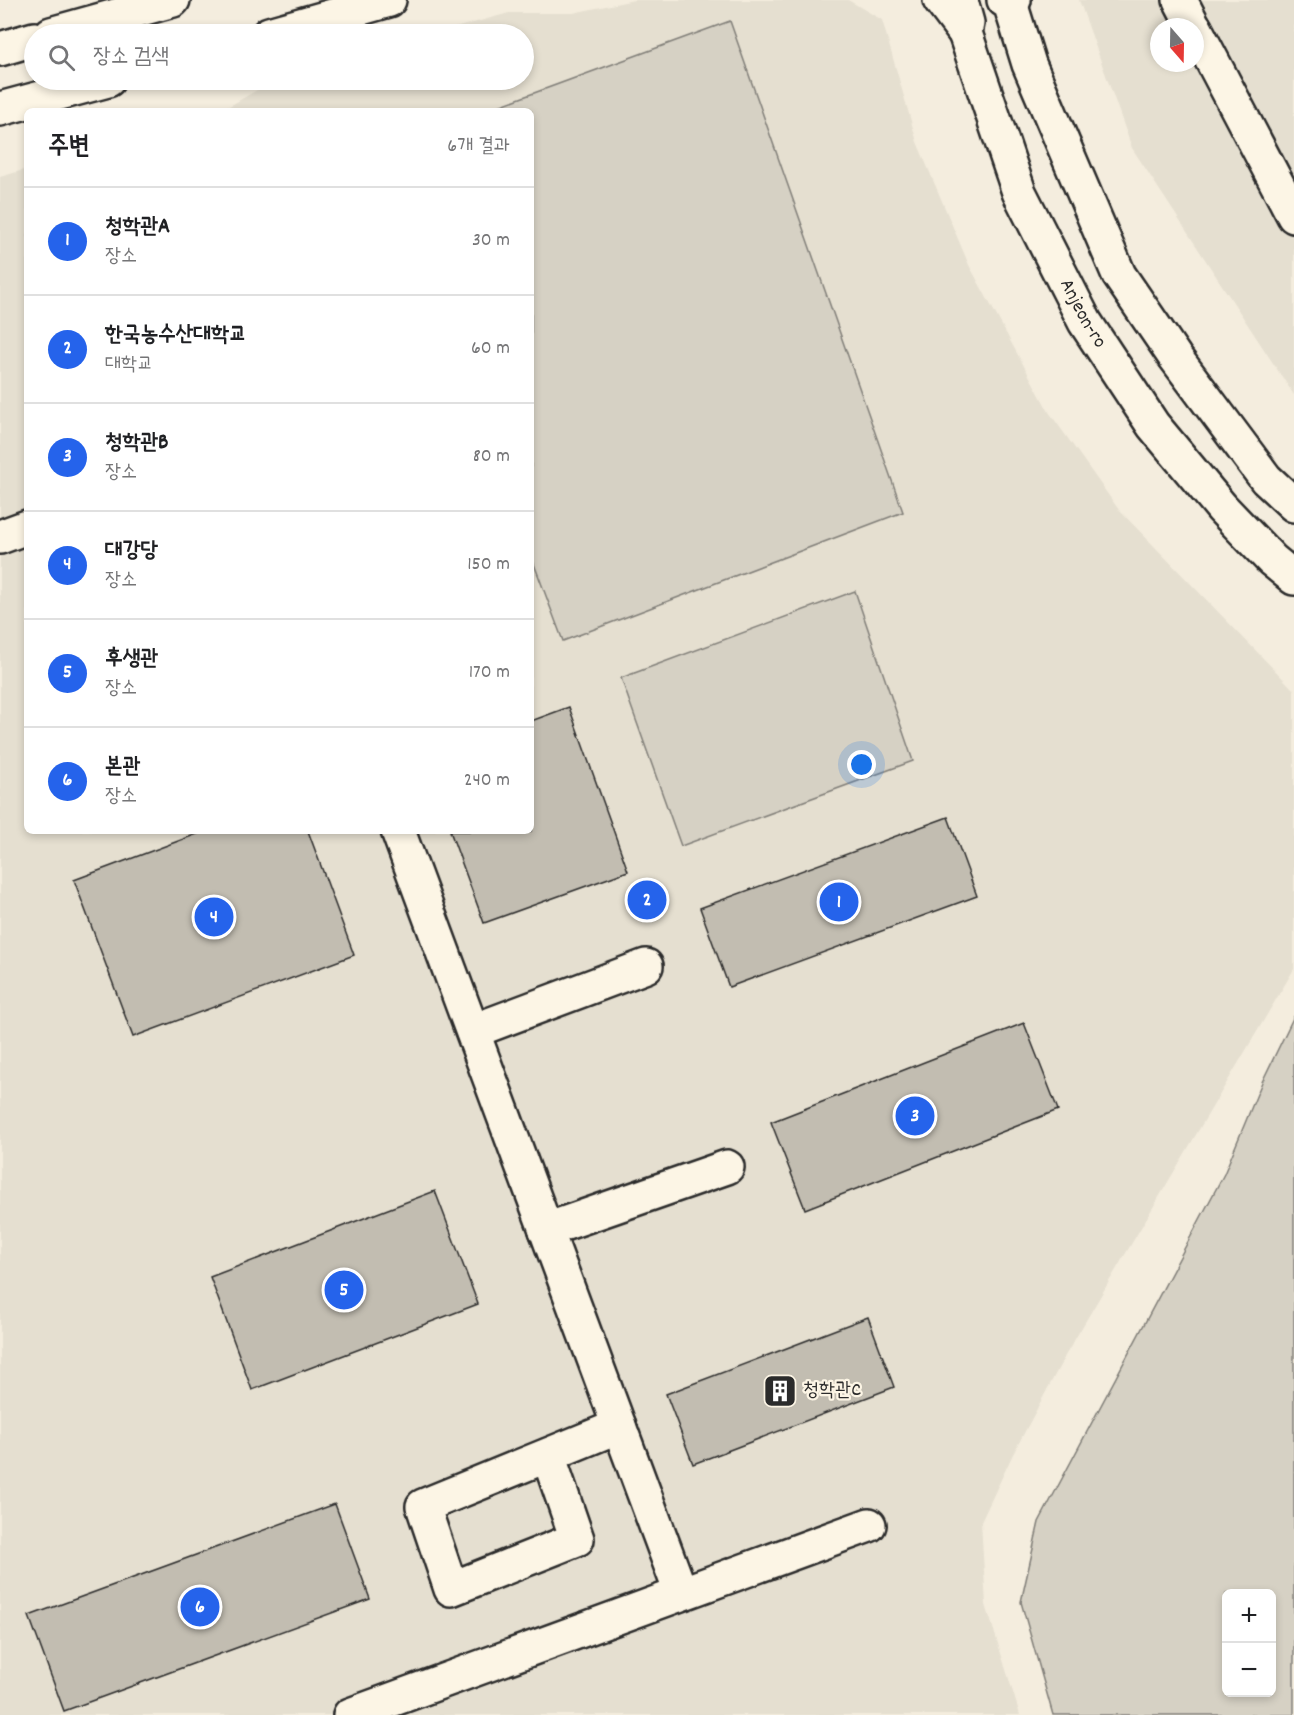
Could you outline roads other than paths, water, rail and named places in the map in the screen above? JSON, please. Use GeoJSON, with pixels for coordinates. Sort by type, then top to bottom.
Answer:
{"type":"FeatureCollection","features":[{"type":"Feature","properties":{"kind":"street"},"geometry":{"type":"LineString","coordinates":[[87,24],[173,0]]}},
{"type":"Feature","properties":{"kind":"street"},"geometry":{"type":"LineString","coordinates":[[304,24],[389,0]]}},
{"type":"Feature","properties":{"kind":"street"},"geometry":{"type":"LineString","coordinates":[[940,0],[965,33]]}},
{"type":"Feature","properties":{"kind":"street","name":"Anjeon-ro"},"geometry":{"type":"LineString","coordinates":[[961,0],[967,23],[965,33],[1019,192],[1085,322],[1152,425],[1222,508],[1272,560],[1294,578]]}},
{"type":"Feature","properties":{"kind":"street"},"geometry":{"type":"LineString","coordinates":[[1180,0],[1190,18]]}},
{"type":"Feature","properties":{"kind":"street"},"geometry":{"type":"LineString","coordinates":[[1009,1],[1029,64],[1119,275],[1175,357],[1266,479],[1294,505]]}},
{"type":"Feature","properties":{"kind":"street"},"geometry":{"type":"LineString","coordinates":[[0,49],[24,42]]}},
{"type":"Feature","properties":{"kind":"street"},"geometry":{"type":"LineString","coordinates":[[1204,45],[1294,216]]}},
{"type":"Feature","properties":{"kind":"street"},"geometry":{"type":"LineString","coordinates":[[0,109],[71,90]]}},
{"type":"Feature","properties":{"kind":"street"},"geometry":{"type":"LineString","coordinates":[[0,537],[24,528]]}},
{"type":"Feature","properties":{"kind":"street"},"geometry":{"type":"LineString","coordinates":[[399,834],[681,1593]]}},
{"type":"Feature","properties":{"kind":"street"},"geometry":{"type":"LineString","coordinates":[[473,1032],[646,966]]}},
{"type":"Feature","properties":{"kind":"street"},"geometry":{"type":"LineString","coordinates":[[546,1230],[727,1167]]}},
{"type":"Feature","properties":{"kind":"street"},"geometry":{"type":"LineString","coordinates":[[548,1455],[577,1539],[451,1589],[423,1506],[619,1426]]}},
{"type":"Feature","properties":{"kind":"street"},"geometry":{"type":"LineString","coordinates":[[350,1715],[386,1709],[681,1593],[869,1525]]}},
{"type":"Feature","properties":{"kind":"place","name":"한국농수산대학교"},"geometry":{"type":"Point","coordinates":[647,900]}},
{"type":"Feature","properties":{"kind":"place","name":"청학관A"},"geometry":{"type":"Point","coordinates":[839,902]}},
{"type":"Feature","properties":{"kind":"place","name":"대강당"},"geometry":{"type":"Point","coordinates":[214,917]}},
{"type":"Feature","properties":{"kind":"place","name":"청학관B"},"geometry":{"type":"Point","coordinates":[915,1116]}},
{"type":"Feature","properties":{"kind":"place","name":"후생관"},"geometry":{"type":"Point","coordinates":[344,1290]}},
{"type":"Feature","properties":{"kind":"place","name":"청학관C"},"geometry":{"type":"Point","coordinates":[780,1391]}},
{"type":"Feature","properties":{"kind":"place","name":"본관"},"geometry":{"type":"Point","coordinates":[200,1607]}}]}
